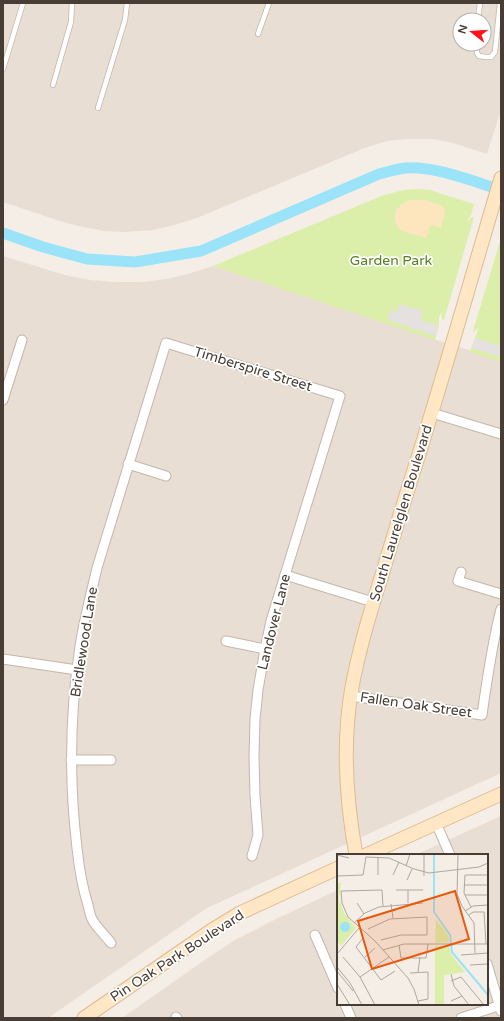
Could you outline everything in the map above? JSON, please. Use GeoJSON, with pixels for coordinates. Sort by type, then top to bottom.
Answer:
{"type":"FeatureCollection","features":[{"type":"Feature","properties":{"kind":"street","name":"South Laurelglen Boulevard"},"geometry":{"type":"LineString","coordinates":[[356,854],[348,802],[346,769],[347,731],[351,696],[360,648],[432,413],[501,178]]}},
{"type":"Feature","properties":{"kind":"street"},"geometry":{"type":"LineString","coordinates":[[3,400],[22,340]]}},
{"type":"Feature","properties":{"kind":"street","name":"Timberspire Street"},"geometry":{"type":"LineString","coordinates":[[166,343],[340,396]]}},
{"type":"Feature","properties":{"kind":"street","name":"Bridlewood Lane"},"geometry":{"type":"LineString","coordinates":[[111,943],[92,920],[84,893],[79,865],[72,795],[71,760],[73,708],[77,670],[86,614],[97,568],[166,343]]}},
{"type":"Feature","properties":{"kind":"street","name":"Landover Lane"},"geometry":{"type":"LineString","coordinates":[[252,856],[258,835],[254,765],[255,719],[265,649],[271,621],[340,396]]}},
{"type":"Feature","properties":{"kind":"street"},"geometry":{"type":"LineString","coordinates":[[432,413],[501,434]]}},
{"type":"Feature","properties":{"kind":"street"},"geometry":{"type":"LineString","coordinates":[[128,464],[166,476]]}},
{"type":"Feature","properties":{"kind":"street"},"geometry":{"type":"LineString","coordinates":[[461,572],[458,581],[501,594]]}},
{"type":"Feature","properties":{"kind":"street"},"geometry":{"type":"LineString","coordinates":[[285,575],[373,602]]}},
{"type":"Feature","properties":{"kind":"street","name":"Fallen Oak Street"},"geometry":{"type":"LineString","coordinates":[[351,696],[482,714],[490,661],[501,609]]}},
{"type":"Feature","properties":{"kind":"street"},"geometry":{"type":"LineString","coordinates":[[226,641],[265,649]]}},
{"type":"Feature","properties":{"kind":"street"},"geometry":{"type":"LineString","coordinates":[[3,658],[77,670]]}},
{"type":"Feature","properties":{"kind":"street"},"geometry":{"type":"LineString","coordinates":[[71,760],[111,760]]}},
{"type":"Feature","properties":{"kind":"street"},"geometry":{"type":"LineString","coordinates":[[368,854],[501,794]]}},
{"type":"Feature","properties":{"kind":"street"},"geometry":{"type":"LineString","coordinates":[[436,823],[450,854]]}},
{"type":"Feature","properties":{"kind":"street","name":"Pin Oak Park Boulevard"},"geometry":{"type":"LineString","coordinates":[[84,1018],[212,930],[240,913],[337,868]]}},
{"type":"Feature","properties":{"kind":"street"},"geometry":{"type":"LineString","coordinates":[[315,935],[337,986]]}},
{"type":"Feature","properties":{"kind":"street"},"geometry":{"type":"LineString","coordinates":[[461,1018],[500,1007],[488,967]]}},
{"type":"Feature","properties":{"kind":"street"},"geometry":{"type":"LineString","coordinates":[[345,1005],[351,1018]]}},
{"type":"Feature","properties":{"kind":"lane"},"geometry":{"type":"LineString","coordinates":[[3,69],[23,3]]}},
{"type":"Feature","properties":{"kind":"lane"},"geometry":{"type":"LineString","coordinates":[[53,85],[71,22],[72,3]]}},
{"type":"Feature","properties":{"kind":"lane"},"geometry":{"type":"LineString","coordinates":[[98,108],[125,20],[127,3]]}},
{"type":"Feature","properties":{"kind":"lane"},"geometry":{"type":"LineString","coordinates":[[258,34],[269,3]]}},
{"type":"Feature","properties":{"kind":"lane"},"geometry":{"type":"LineString","coordinates":[[477,52],[479,56],[486,57],[491,57],[495,52],[500,3]]}},
{"type":"Feature","properties":{"kind":"shaded area"},"geometry":{"type":"Polygon","coordinates":[[[3,3],[501,3],[501,110],[487,154],[453,143],[433,139],[395,140],[383,142],[362,149],[197,218],[170,226],[153,230],[125,232],[104,231],[66,223],[3,202],[3,3]]]}},
{"type":"Feature","properties":{"kind":"shaded area"},"geometry":{"type":"Polygon","coordinates":[[[3,256],[65,275],[90,280],[116,282],[143,282],[166,279],[213,266],[501,360],[501,773],[207,908],[48,1018],[3,1018],[3,256]]]}},
{"type":"Feature","properties":{"kind":"shaded area"},"geometry":{"type":"Polygon","coordinates":[[[399,304],[423,311],[420,320],[439,326],[436,336],[388,320],[391,310],[397,312],[399,304]]]}},
{"type":"Feature","properties":{"kind":"shaded area"},"geometry":{"type":"Polygon","coordinates":[[[475,338],[501,346],[501,357],[471,348],[475,338]]]}},
{"type":"Feature","properties":{"kind":"shaded area"},"geometry":{"type":"Polygon","coordinates":[[[501,816],[501,1018],[122,1018],[235,940],[337,890],[337,1005],[488,1005],[488,854],[417,854],[501,816]]]}},
{"type":"Feature","properties":{"kind":"green space","name":"Garden Park"},"geometry":{"type":"Polygon","coordinates":[[[404,190],[431,190],[474,204],[467,222],[474,217],[444,320],[442,319],[441,312],[439,317],[439,326],[437,325],[434,335],[436,336],[435,340],[213,266],[384,195],[404,190]]]}},
{"type":"Feature","properties":{"kind":"green space"},"geometry":{"type":"Polygon","coordinates":[[[501,238],[501,362],[470,352],[471,348],[473,348],[479,327],[474,332],[473,331],[501,238]]]}},
{"type":"Feature","properties":{"kind":"sand"},"geometry":{"type":"Polygon","coordinates":[[[411,200],[426,200],[443,206],[445,212],[441,228],[430,225],[426,238],[402,231],[395,221],[395,214],[402,204],[411,200]]]}},
{"type":"Feature","properties":{"kind":"waterway"},"geometry":{"type":"LineString","coordinates":[[3,233],[43,247],[87,259],[135,262],[201,251],[379,174],[399,169],[429,169],[501,190]]}}]}
